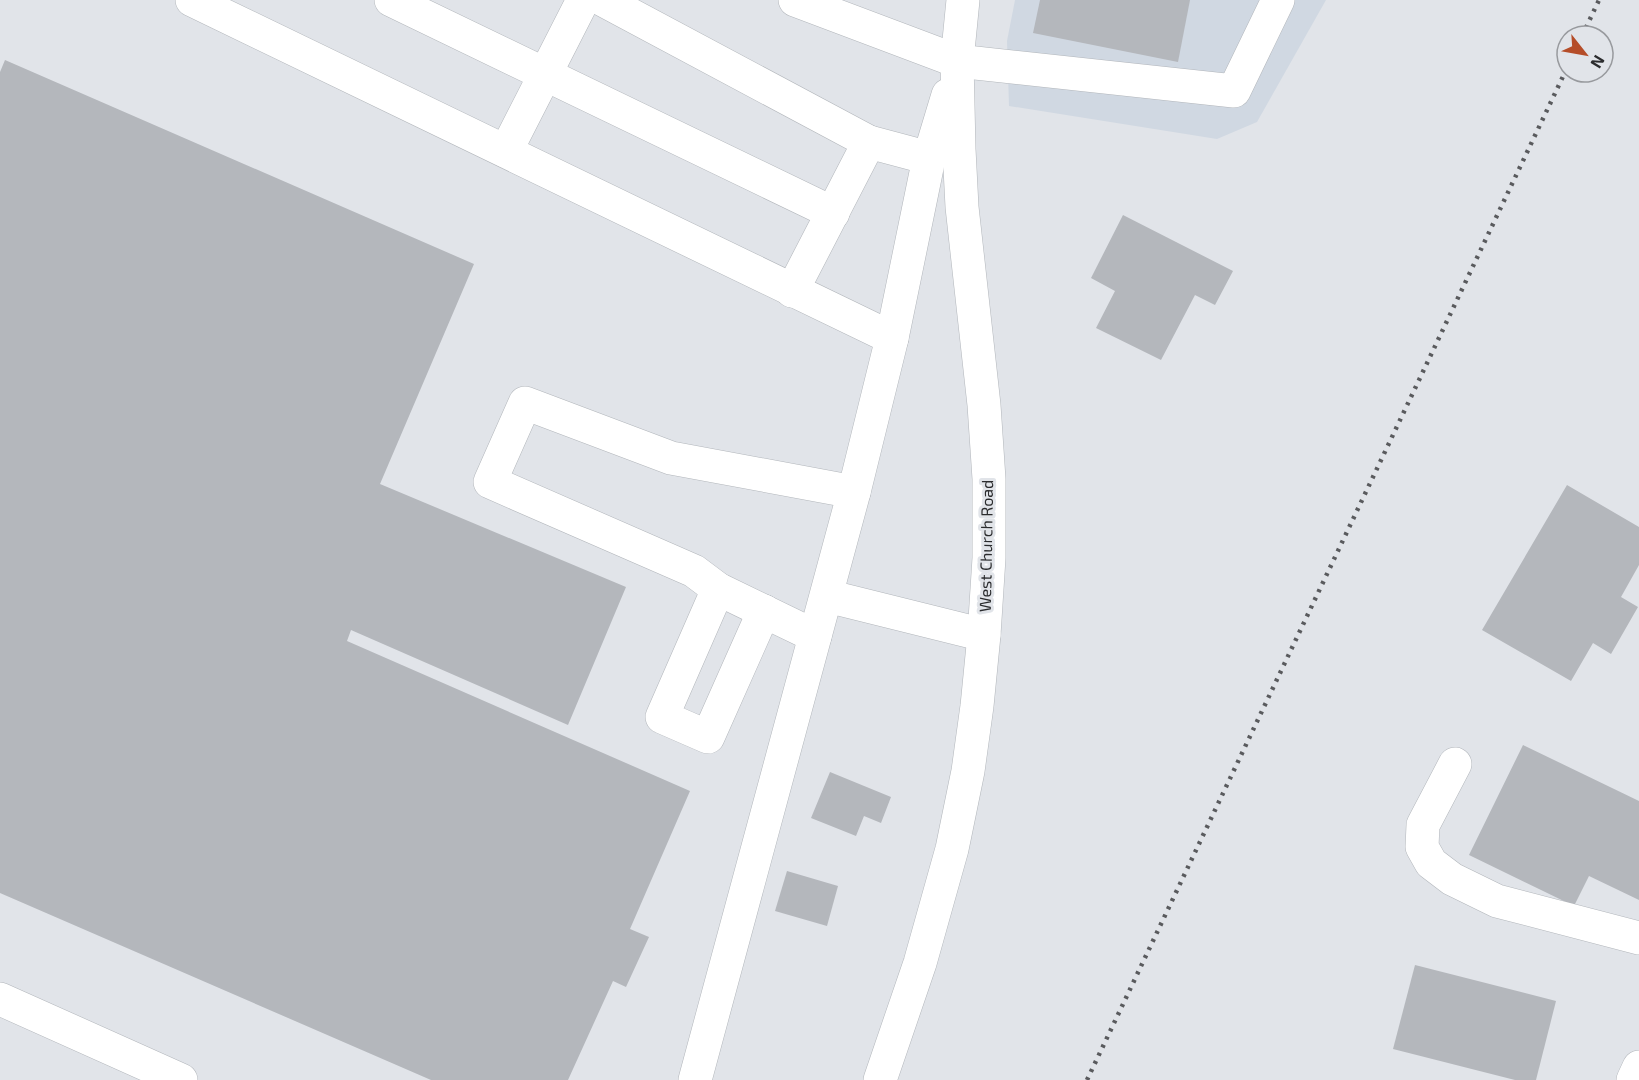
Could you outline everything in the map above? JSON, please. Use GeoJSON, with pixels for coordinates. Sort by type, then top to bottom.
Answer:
{"type":"FeatureCollection","features":[{"type":"Feature","properties":{"kind":"street"},"geometry":{"type":"LineString","coordinates":[[192,0],[892,338]]}},
{"type":"Feature","properties":{"kind":"street"},"geometry":{"type":"LineString","coordinates":[[391,0],[833,213]]}},
{"type":"Feature","properties":{"kind":"street"},"geometry":{"type":"LineString","coordinates":[[506,151],[583,0]]}},
{"type":"Feature","properties":{"kind":"street"},"geometry":{"type":"LineString","coordinates":[[603,0],[869,142],[929,158]]}},
{"type":"Feature","properties":{"kind":"street","name":"West Church Road"},"geometry":{"type":"LineString","coordinates":[[880,1080],[920,963],[952,849],[968,771],[984,634],[989,558],[988,479],[984,405],[962,207],[957,62],[963,0]]}},
{"type":"Feature","properties":{"kind":"street"},"geometry":{"type":"LineString","coordinates":[[808,2],[957,62],[1234,91],[1278,0]]}},
{"type":"Feature","properties":{"kind":"street"},"geometry":{"type":"LineString","coordinates":[[695,1080],[854,492],[892,338],[929,158],[957,62]]}},
{"type":"Feature","properties":{"kind":"street"},"geometry":{"type":"LineString","coordinates":[[792,291],[869,142]]}},
{"type":"Feature","properties":{"kind":"street"},"geometry":{"type":"LineString","coordinates":[[815,636],[718,589],[694,571],[490,482],[525,403],[671,458],[854,492]]}},
{"type":"Feature","properties":{"kind":"street"},"geometry":{"type":"LineString","coordinates":[[718,589],[662,717],[708,737],[764,611]]}},
{"type":"Feature","properties":{"kind":"street"},"geometry":{"type":"LineString","coordinates":[[827,596],[984,634]]}},
{"type":"Feature","properties":{"kind":"street"},"geometry":{"type":"LineString","coordinates":[[1455,764],[1422,825],[1422,847],[1431,863],[1452,879],[1497,901],[1639,938]]}},
{"type":"Feature","properties":{"kind":"street"},"geometry":{"type":"LineString","coordinates":[[0,999],[181,1080]]}},
{"type":"Feature","properties":{"kind":"street"},"geometry":{"type":"LineString","coordinates":[[1632,1080],[1639,1067]]}},
{"type":"Feature","properties":{"kind":"shaded area"},"geometry":{"type":"Polygon","coordinates":[[[1015,0],[1326,0],[1257,122],[1217,139],[1009,106],[1007,41],[1015,0]]]}},
{"type":"Feature","properties":{"kind":"building"},"geometry":{"type":"Polygon","coordinates":[[[1040,0],[1190,0],[1178,62],[1033,33],[1040,0]]]}},
{"type":"Feature","properties":{"kind":"building"},"geometry":{"type":"Polygon","coordinates":[[[5,60],[474,264],[380,484],[626,587],[568,725],[351,630],[347,641],[690,791],[630,929],[649,937],[626,987],[613,981],[568,1080],[431,1080],[0,893],[0,72],[5,60]]]}},
{"type":"Feature","properties":{"kind":"building"},"geometry":{"type":"Polygon","coordinates":[[[1123,215],[1233,271],[1215,305],[1195,295],[1161,360],[1096,328],[1115,291],[1091,278],[1123,215]]]}},
{"type":"Feature","properties":{"kind":"building"},"geometry":{"type":"Polygon","coordinates":[[[1567,485],[1639,527],[1639,565],[1621,597],[1638,607],[1611,654],[1593,643],[1571,681],[1482,630],[1567,485]]]}},
{"type":"Feature","properties":{"kind":"building"},"geometry":{"type":"Polygon","coordinates":[[[1523,745],[1639,801],[1639,900],[1589,876],[1574,906],[1469,855],[1523,745]]]}},
{"type":"Feature","properties":{"kind":"building"},"geometry":{"type":"Polygon","coordinates":[[[830,772],[891,797],[881,823],[864,816],[856,836],[811,818],[830,772]]]}},
{"type":"Feature","properties":{"kind":"building"},"geometry":{"type":"Polygon","coordinates":[[[787,871],[838,886],[827,926],[775,911],[787,871]]]}},
{"type":"Feature","properties":{"kind":"building"},"geometry":{"type":"Polygon","coordinates":[[[1415,965],[1556,1001],[1536,1080],[1515,1080],[1393,1049],[1415,965]]]}},
{"type":"Feature","properties":{"kind":"railway"},"geometry":{"type":"LineString","coordinates":[[1588,24],[1599,0]]}},
{"type":"Feature","properties":{"kind":"railway"},"geometry":{"type":"LineString","coordinates":[[1087,1080],[1559,84]]}}]}
